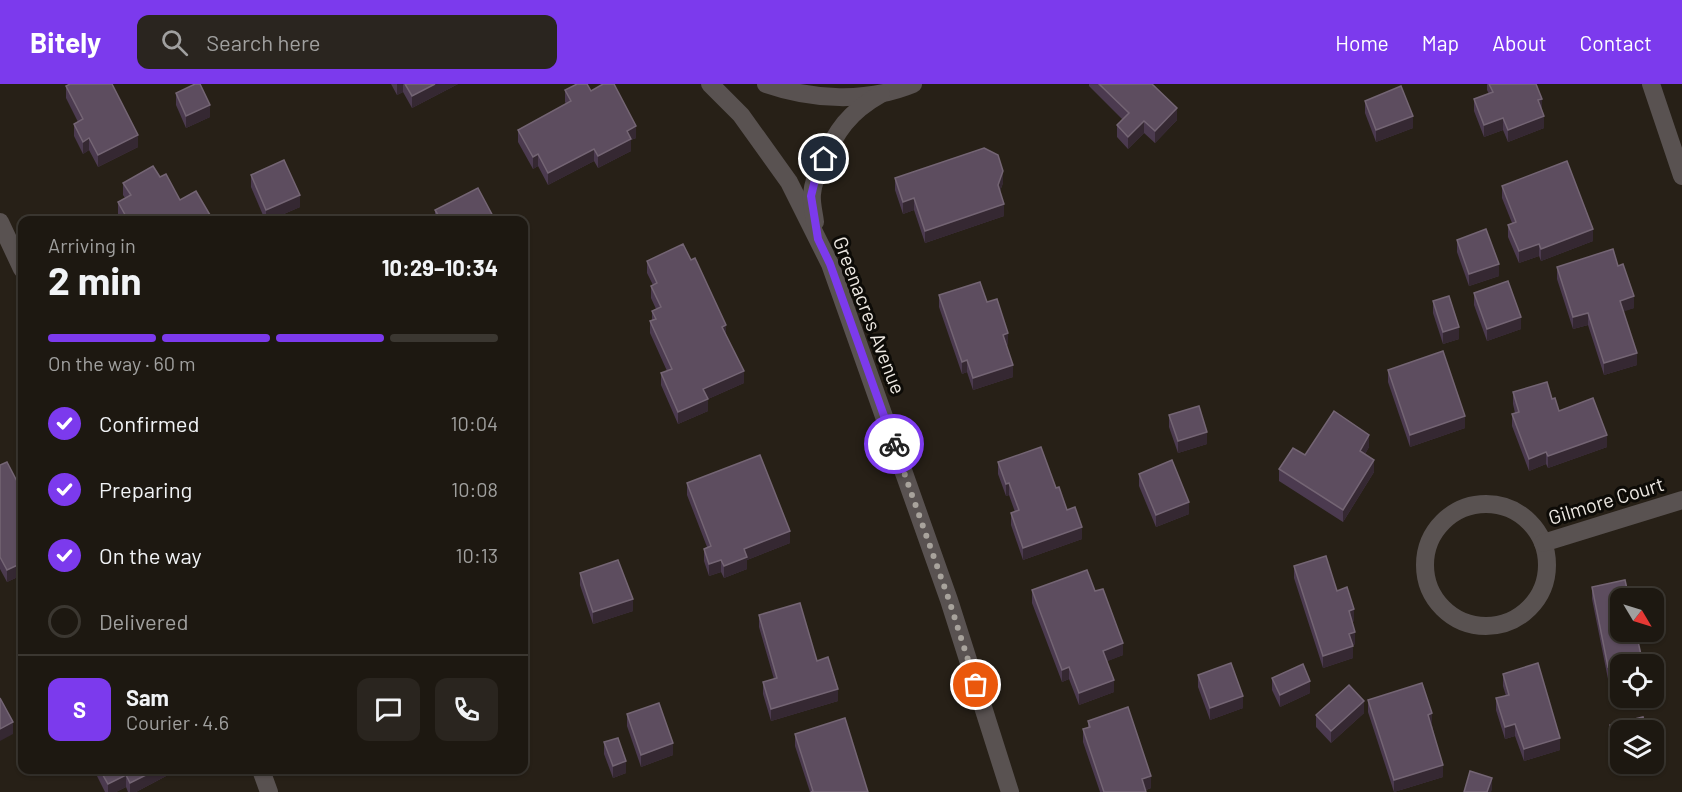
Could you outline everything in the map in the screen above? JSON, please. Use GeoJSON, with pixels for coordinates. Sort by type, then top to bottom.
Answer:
{"type":"FeatureCollection","features":[{"type":"Feature","properties":{"kind":"street","name":"Greenacres Avenue"},"geometry":{"type":"LineString","coordinates":[[710,84],[741,115],[789,182],[830,264],[941,578],[1010,792]]}},
{"type":"Feature","properties":{"kind":"street"},"geometry":{"type":"LineString","coordinates":[[766,84],[805,94],[836,97],[881,94]]}},
{"type":"Feature","properties":{"kind":"street"},"geometry":{"type":"LineString","coordinates":[[818,239],[811,196],[816,176],[831,142],[849,117],[863,104],[881,94],[912,84]]}},
{"type":"Feature","properties":{"kind":"street"},"geometry":{"type":"LineString","coordinates":[[1651,84],[1682,176]]}},
{"type":"Feature","properties":{"kind":"street"},"geometry":{"type":"LineString","coordinates":[[0,222],[18,260]]}},
{"type":"Feature","properties":{"kind":"street","name":"Gilmore Court"},"geometry":{"type":"LineString","coordinates":[[1543,543],[1682,500]]}},
{"type":"Feature","properties":{"kind":"street","name":"Gilmore Court"},"geometry":{"type":"LineString","coordinates":[[1478,504],[1501,506],[1527,520],[1543,543],[1547,564],[1545,581],[1534,602],[1525,612],[1506,623],[1486,626],[1468,624],[1449,614],[1434,598],[1425,575],[1425,559],[1429,542],[1440,525],[1460,510],[1478,504]]}},
{"type":"Feature","properties":{"kind":"street"},"geometry":{"type":"LineString","coordinates":[[262,774],[269,792]]}},
{"type":"Feature","properties":{"kind":"building"},"geometry":{"type":"Polygon","coordinates":[[[70,84],[112,84],[138,135],[98,155],[89,138],[83,142],[74,124],[83,119],[66,86],[70,84]]]}},
{"type":"Feature","properties":{"kind":"building"},"geometry":{"type":"Polygon","coordinates":[[[200,84],[210,105],[186,116],[176,93],[200,84]]]}},
{"type":"Feature","properties":{"kind":"building"},"geometry":{"type":"Polygon","coordinates":[[[405,84],[435,84],[412,96],[405,84]]]}},
{"type":"Feature","properties":{"kind":"building"},"geometry":{"type":"Polygon","coordinates":[[[577,84],[587,84],[591,91],[603,84],[614,84],[636,126],[627,131],[631,139],[598,156],[594,149],[548,173],[538,154],[533,157],[518,130],[571,101],[565,90],[577,84]]]}},
{"type":"Feature","properties":{"kind":"building"},"geometry":{"type":"Polygon","coordinates":[[[1099,84],[1152,84],[1177,108],[1155,131],[1144,121],[1128,137],[1117,125],[1129,113],[1099,84]]]}},
{"type":"Feature","properties":{"kind":"building"},"geometry":{"type":"Polygon","coordinates":[[[1489,84],[1536,84],[1542,99],[1538,100],[1544,116],[1508,130],[1503,118],[1484,125],[1474,99],[1493,92],[1489,84]]]}},
{"type":"Feature","properties":{"kind":"building"},"geometry":{"type":"Polygon","coordinates":[[[1401,86],[1413,116],[1376,130],[1365,101],[1401,86]]]}},
{"type":"Feature","properties":{"kind":"building"},"geometry":{"type":"Polygon","coordinates":[[[984,148],[998,155],[1003,171],[998,185],[1004,204],[925,231],[914,198],[903,202],[895,178],[984,148]]]}},
{"type":"Feature","properties":{"kind":"building"},"geometry":{"type":"Polygon","coordinates":[[[284,160],[300,195],[266,210],[251,175],[284,160]]]}},
{"type":"Feature","properties":{"kind":"building"},"geometry":{"type":"Polygon","coordinates":[[[1567,161],[1593,229],[1541,249],[1539,244],[1519,251],[1508,225],[1516,222],[1502,186],[1567,161]]]}},
{"type":"Feature","properties":{"kind":"building"},"geometry":{"type":"Polygon","coordinates":[[[153,166],[160,177],[166,174],[180,200],[196,191],[211,216],[126,216],[118,202],[131,195],[123,183],[153,166]]]}},
{"type":"Feature","properties":{"kind":"building"},"geometry":{"type":"Polygon","coordinates":[[[478,188],[493,216],[439,216],[435,210],[478,188]]]}},
{"type":"Feature","properties":{"kind":"building"},"geometry":{"type":"Polygon","coordinates":[[[1486,229],[1499,264],[1469,274],[1457,240],[1486,229]]]}},
{"type":"Feature","properties":{"kind":"building"},"geometry":{"type":"Polygon","coordinates":[[[683,244],[691,260],[695,258],[726,325],[722,327],[744,371],[703,389],[708,399],[678,412],[661,373],[672,369],[650,321],[656,319],[652,311],[661,307],[651,286],[657,283],[647,261],[683,244]]]}},
{"type":"Feature","properties":{"kind":"building"},"geometry":{"type":"Polygon","coordinates":[[[1613,249],[1618,266],[1623,264],[1634,296],[1620,301],[1637,353],[1604,363],[1588,313],[1573,317],[1557,267],[1613,249]]]}},
{"type":"Feature","properties":{"kind":"building"},"geometry":{"type":"Polygon","coordinates":[[[1508,281],[1521,317],[1487,329],[1474,293],[1508,281]]]}},
{"type":"Feature","properties":{"kind":"building"},"geometry":{"type":"Polygon","coordinates":[[[980,282],[987,302],[997,299],[1008,333],[1003,335],[1013,365],[973,378],[967,360],[962,362],[939,295],[980,282]]]}},
{"type":"Feature","properties":{"kind":"building"},"geometry":{"type":"Polygon","coordinates":[[[1449,296],[1459,327],[1443,332],[1433,301],[1449,296]]]}},
{"type":"Feature","properties":{"kind":"building"},"geometry":{"type":"Polygon","coordinates":[[[1443,351],[1465,416],[1410,435],[1388,370],[1443,351]]]}},
{"type":"Feature","properties":{"kind":"building"},"geometry":{"type":"Polygon","coordinates":[[[1547,382],[1552,399],[1555,398],[1559,411],[1593,398],[1607,435],[1548,456],[1546,452],[1529,459],[1512,414],[1519,412],[1513,392],[1547,382]]]}},
{"type":"Feature","properties":{"kind":"building"},"geometry":{"type":"Polygon","coordinates":[[[1199,406],[1207,432],[1178,441],[1169,415],[1199,406]]]}},
{"type":"Feature","properties":{"kind":"building"},"geometry":{"type":"Polygon","coordinates":[[[1334,411],[1369,435],[1360,451],[1374,460],[1343,510],[1279,469],[1293,448],[1305,455],[1334,411]]]}},
{"type":"Feature","properties":{"kind":"building"},"geometry":{"type":"Polygon","coordinates":[[[1041,447],[1067,510],[1075,507],[1082,527],[1023,548],[1011,513],[1019,510],[998,462],[1041,447]]]}},
{"type":"Feature","properties":{"kind":"building"},"geometry":{"type":"Polygon","coordinates":[[[760,455],[790,531],[744,549],[747,557],[724,566],[721,560],[709,564],[704,549],[711,546],[687,483],[760,455]]]}},
{"type":"Feature","properties":{"kind":"building"},"geometry":{"type":"Polygon","coordinates":[[[1172,460],[1189,502],[1156,515],[1139,474],[1172,460]]]}},
{"type":"Feature","properties":{"kind":"building"},"geometry":{"type":"Polygon","coordinates":[[[7,462],[18,483],[18,565],[7,570],[0,557],[0,465],[7,462]]]}},
{"type":"Feature","properties":{"kind":"building"},"geometry":{"type":"Polygon","coordinates":[[[1326,556],[1337,591],[1347,587],[1354,609],[1349,611],[1355,632],[1349,634],[1353,646],[1323,656],[1294,566],[1326,556]]]}},
{"type":"Feature","properties":{"kind":"building"},"geometry":{"type":"Polygon","coordinates":[[[618,560],[633,599],[593,612],[580,573],[618,560]]]}},
{"type":"Feature","properties":{"kind":"building"},"geometry":{"type":"Polygon","coordinates":[[[1087,570],[1095,591],[1103,589],[1123,643],[1103,651],[1114,680],[1079,693],[1069,667],[1062,670],[1032,590],[1087,570]]]}},
{"type":"Feature","properties":{"kind":"building"},"geometry":{"type":"Polygon","coordinates":[[[1625,580],[1627,588],[1610,588],[1610,642],[1638,642],[1641,654],[1610,654],[1610,666],[1608,667],[1592,587],[1625,580]]]}},
{"type":"Feature","properties":{"kind":"building"},"geometry":{"type":"Polygon","coordinates":[[[800,603],[817,661],[828,657],[838,689],[771,709],[763,682],[777,678],[759,615],[800,603]]]}},
{"type":"Feature","properties":{"kind":"building"},"geometry":{"type":"Polygon","coordinates":[[[1231,663],[1243,696],[1210,708],[1198,675],[1231,663]]]}},
{"type":"Feature","properties":{"kind":"building"},"geometry":{"type":"Polygon","coordinates":[[[1538,663],[1560,738],[1524,749],[1515,724],[1505,727],[1496,698],[1509,695],[1503,674],[1538,663]]]}},
{"type":"Feature","properties":{"kind":"building"},"geometry":{"type":"Polygon","coordinates":[[[1303,664],[1310,681],[1280,695],[1272,678],[1303,664]]]}},
{"type":"Feature","properties":{"kind":"building"},"geometry":{"type":"Polygon","coordinates":[[[1422,683],[1432,713],[1428,715],[1443,765],[1394,780],[1368,700],[1422,683]]]}},
{"type":"Feature","properties":{"kind":"building"},"geometry":{"type":"Polygon","coordinates":[[[1349,685],[1364,701],[1331,731],[1316,715],[1349,685]]]}},
{"type":"Feature","properties":{"kind":"building"},"geometry":{"type":"Polygon","coordinates":[[[0,698],[13,722],[0,729],[0,698]]]}},
{"type":"Feature","properties":{"kind":"building"},"geometry":{"type":"Polygon","coordinates":[[[659,703],[673,743],[641,755],[627,714],[659,703]]]}},
{"type":"Feature","properties":{"kind":"building"},"geometry":{"type":"Polygon","coordinates":[[[1128,707],[1151,776],[1142,779],[1146,792],[1104,792],[1083,729],[1090,727],[1088,721],[1128,707]]]}},
{"type":"Feature","properties":{"kind":"building"},"geometry":{"type":"Polygon","coordinates":[[[845,718],[868,792],[811,792],[813,791],[795,734],[845,718]]]}},
{"type":"Feature","properties":{"kind":"building"},"geometry":{"type":"Polygon","coordinates":[[[618,738],[626,761],[613,766],[604,742],[618,738]]]}},
{"type":"Feature","properties":{"kind":"building"},"geometry":{"type":"Polygon","coordinates":[[[1470,771],[1492,778],[1487,792],[1464,792],[1470,771]]]}},
{"type":"Feature","properties":{"kind":"building"},"geometry":{"type":"Polygon","coordinates":[[[102,774],[148,774],[130,783],[126,775],[108,784],[102,774]]]}},
{"type":"Feature","properties":{"kind":"way so far"},"geometry":{"type":"LineString","coordinates":[[894,444],[949,600],[976,685]]}},
{"type":"Feature","properties":{"kind":"route"},"geometry":{"type":"LineString","coordinates":[[824,159],[816,176],[811,196],[818,239],[830,264],[894,444]]}}]}
